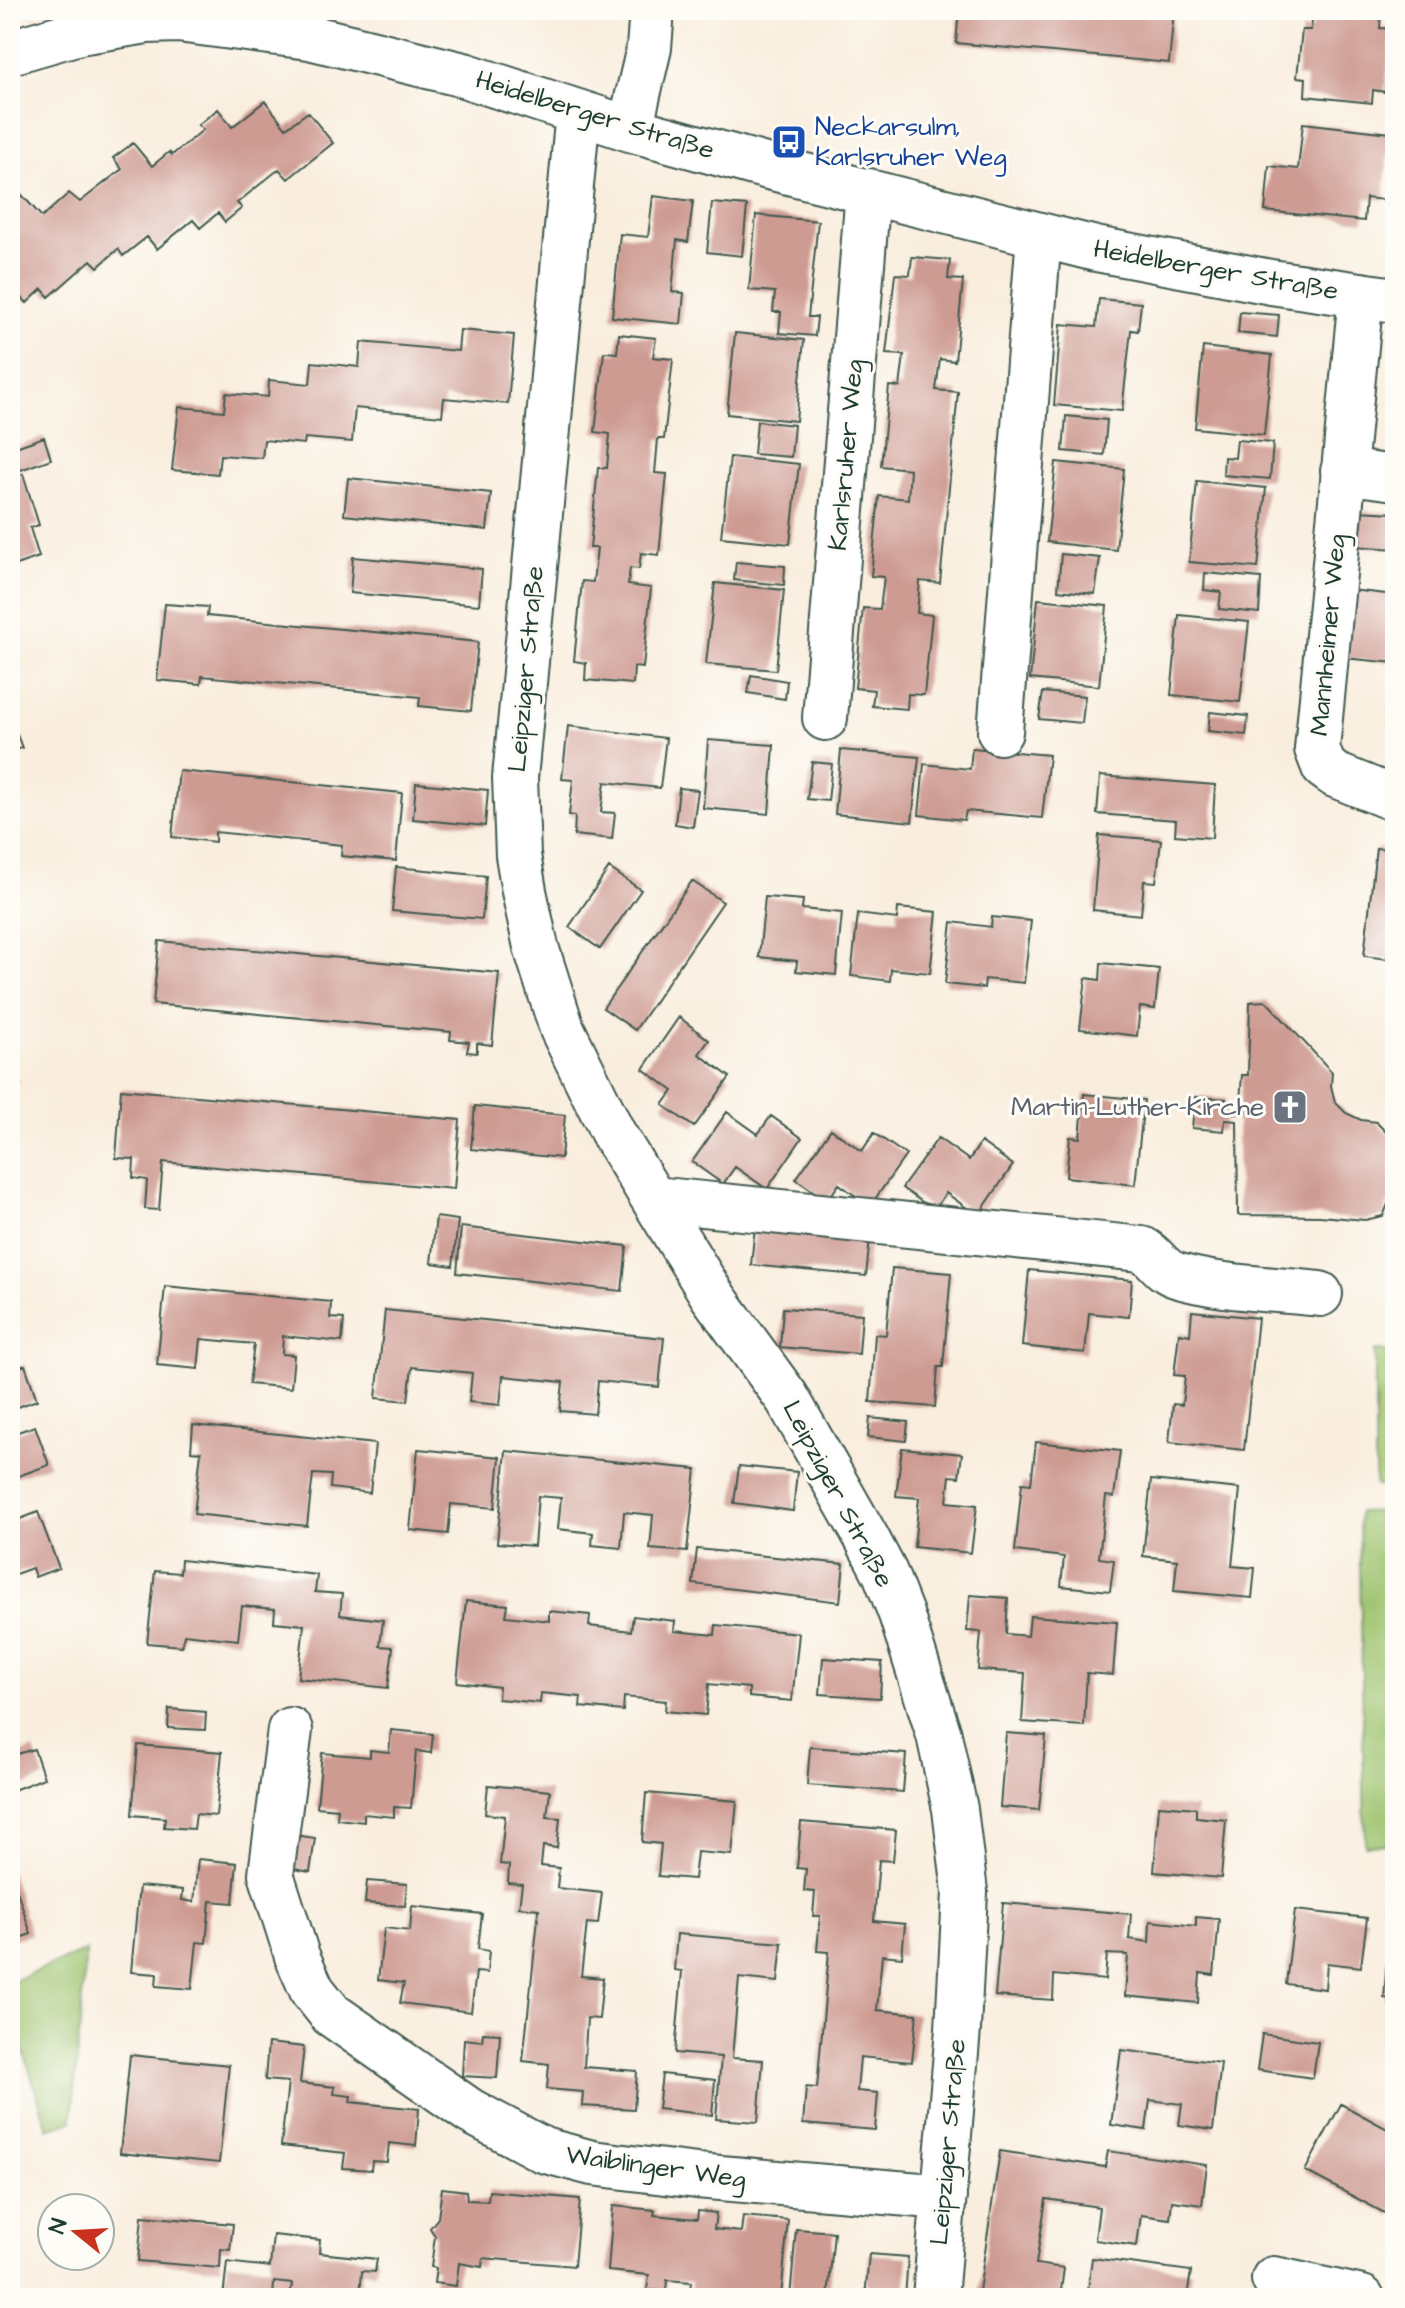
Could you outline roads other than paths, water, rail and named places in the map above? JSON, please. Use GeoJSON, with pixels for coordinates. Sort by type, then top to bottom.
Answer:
{"type":"FeatureCollection","features":[{"type":"Feature","properties":{"kind":"street"},"geometry":{"type":"LineString","coordinates":[[630,129],[649,48],[652,10]]}},
{"type":"Feature","properties":{"kind":"street","name":"Heidelberger Straße"},"geometry":{"type":"LineString","coordinates":[[10,52],[147,16],[309,37],[464,75],[630,129],[1039,235],[1176,266],[1378,297]]}},
{"type":"Feature","properties":{"kind":"street","name":"Leipziger Straße"},"geometry":{"type":"LineString","coordinates":[[578,112],[515,778],[518,855],[536,947],[562,1029],[613,1133],[712,1295],[787,1398],[824,1461],[885,1573],[921,1671],[955,1809],[965,1892],[958,2029],[935,2298]]}},
{"type":"Feature","properties":{"kind":"street","name":"Karlsruher Weg"},"geometry":{"type":"LineString","coordinates":[[825,718],[868,191]]}},
{"type":"Feature","properties":{"kind":"street"},"geometry":{"type":"LineString","coordinates":[[1000,732],[1039,235]]}},
{"type":"Feature","properties":{"kind":"street","name":"Mannheimer Weg"},"geometry":{"type":"LineString","coordinates":[[1378,297],[1343,471],[1317,749],[1324,767],[1335,775],[1395,799]]}},
{"type":"Feature","properties":{"kind":"street"},"geometry":{"type":"LineString","coordinates":[[1343,471],[1395,478]]}},
{"type":"Feature","properties":{"kind":"street"},"geometry":{"type":"LineString","coordinates":[[654,1199],[1142,1249],[1175,1275],[1320,1294]]}},
{"type":"Feature","properties":{"kind":"street","name":"Waiblinger Weg"},"geometry":{"type":"LineString","coordinates":[[290,1730],[271,1874],[297,1956],[312,1990],[331,2014],[470,2111],[543,2150],[592,2163],[697,2176],[944,2197]]}},
{"type":"Feature","properties":{"kind":"street"},"geometry":{"type":"LineString","coordinates":[[1274,2279],[1362,2298]]}},
{"type":"Feature","properties":{"kind":"place","name":"Neckarsulm, Karlsruher Weg"},"geometry":{"type":"Point","coordinates":[789,142]}},
{"type":"Feature","properties":{"kind":"place","name":"Martin-Luther-Kirche"},"geometry":{"type":"Point","coordinates":[1290,1107]}}]}
